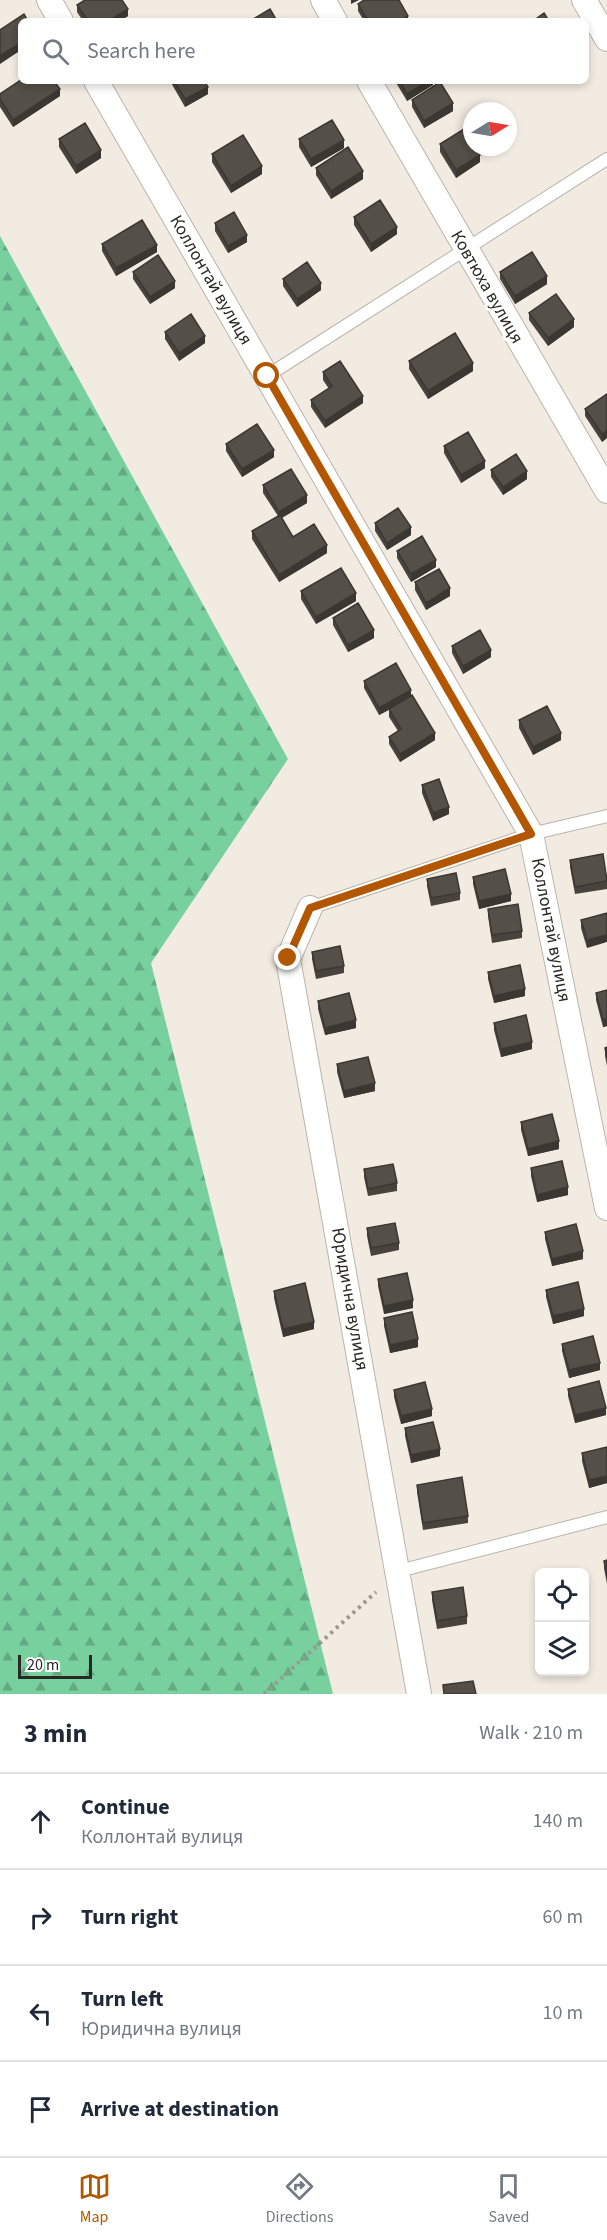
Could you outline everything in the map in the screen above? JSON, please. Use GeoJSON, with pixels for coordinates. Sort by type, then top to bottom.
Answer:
{"type":"FeatureCollection","features":[{"type":"Feature","properties":{"kind":"street"},"geometry":{"type":"LineString","coordinates":[[49,0],[59,18]]}},
{"type":"Feature","properties":{"kind":"street"},"geometry":{"type":"LineString","coordinates":[[323,0],[333,18]]}},
{"type":"Feature","properties":{"kind":"street"},"geometry":{"type":"LineString","coordinates":[[584,0],[607,39]]}},
{"type":"Feature","properties":{"kind":"street","name":"Коллонтай вулиця"},"geometry":{"type":"LineString","coordinates":[[98,84],[531,834],[607,1208]]}},
{"type":"Feature","properties":{"kind":"street","name":"Ковтюха вулиця"},"geometry":{"type":"LineString","coordinates":[[371,84],[607,491]]}},
{"type":"Feature","properties":{"kind":"street","name":"Юридична вулиця"},"geometry":{"type":"LineString","coordinates":[[310,908],[288,958],[399,1571],[419,1694]]}},
{"type":"Feature","properties":{"kind":"lane"},"geometry":{"type":"LineString","coordinates":[[267,376],[607,159]]}},
{"type":"Feature","properties":{"kind":"lane"},"geometry":{"type":"LineString","coordinates":[[310,908],[531,834],[607,816]]}},
{"type":"Feature","properties":{"kind":"lane"},"geometry":{"type":"LineString","coordinates":[[399,1571],[607,1517]]}},
{"type":"Feature","properties":{"kind":"path"},"geometry":{"type":"LineString","coordinates":[[264,1694],[399,1571]]}},
{"type":"Feature","properties":{"kind":"green space"},"geometry":{"type":"Polygon","coordinates":[[[0,236],[288,759],[151,963],[333,1694],[0,1694],[0,236]]]}},
{"type":"Feature","properties":{"kind":"building"},"geometry":{"type":"Polygon","coordinates":[[[85,0],[122,0],[128,9],[113,18],[86,18],[77,5],[85,0]]]}},
{"type":"Feature","properties":{"kind":"building"},"geometry":{"type":"Polygon","coordinates":[[[364,0],[399,0],[408,16],[405,18],[366,18],[358,4],[364,0]]]}},
{"type":"Feature","properties":{"kind":"building"},"geometry":{"type":"Polygon","coordinates":[[[270,9],[275,18],[255,18],[270,9]]]}},
{"type":"Feature","properties":{"kind":"building"},"geometry":{"type":"Polygon","coordinates":[[[544,13],[547,18],[537,18],[544,13]]]}},
{"type":"Feature","properties":{"kind":"building"},"geometry":{"type":"Polygon","coordinates":[[[18,18],[18,45],[0,56],[0,30],[18,18]]]}},
{"type":"Feature","properties":{"kind":"building"},"geometry":{"type":"Polygon","coordinates":[[[18,82],[18,84],[56,84],[60,89],[13,120],[0,99],[0,94],[18,82]]]}},
{"type":"Feature","properties":{"kind":"building"},"geometry":{"type":"Polygon","coordinates":[[[176,84],[206,84],[208,87],[185,99],[176,84]]]}},
{"type":"Feature","properties":{"kind":"building"},"geometry":{"type":"Polygon","coordinates":[[[401,84],[423,84],[407,94],[401,84]]]}},
{"type":"Feature","properties":{"kind":"building"},"geometry":{"type":"Polygon","coordinates":[[[437,84],[441,84],[453,103],[424,121],[412,100],[437,84]]]}},
{"type":"Feature","properties":{"kind":"building"},"geometry":{"type":"Polygon","coordinates":[[[332,120],[344,140],[311,159],[299,139],[332,120]]]}},
{"type":"Feature","properties":{"kind":"building"},"geometry":{"type":"Polygon","coordinates":[[[85,123],[101,150],[76,166],[59,139],[85,123]]]}},
{"type":"Feature","properties":{"kind":"building"},"geometry":{"type":"Polygon","coordinates":[[[463,130],[463,156],[478,156],[456,170],[440,144],[463,130]]]}},
{"type":"Feature","properties":{"kind":"building"},"geometry":{"type":"Polygon","coordinates":[[[243,135],[262,166],[231,186],[212,154],[243,135]]]}},
{"type":"Feature","properties":{"kind":"building"},"geometry":{"type":"Polygon","coordinates":[[[348,147],[363,171],[331,191],[316,168],[348,147]]]}},
{"type":"Feature","properties":{"kind":"building"},"geometry":{"type":"Polygon","coordinates":[[[380,200],[397,227],[371,244],[354,217],[380,200]]]}},
{"type":"Feature","properties":{"kind":"building"},"geometry":{"type":"Polygon","coordinates":[[[234,212],[247,235],[228,246],[215,223],[234,212]]]}},
{"type":"Feature","properties":{"kind":"building"},"geometry":{"type":"Polygon","coordinates":[[[142,220],[157,245],[116,268],[102,244],[142,220]]]}},
{"type":"Feature","properties":{"kind":"building"},"geometry":{"type":"Polygon","coordinates":[[[532,252],[547,276],[515,296],[500,272],[532,252]]]}},
{"type":"Feature","properties":{"kind":"building"},"geometry":{"type":"Polygon","coordinates":[[[158,255],[175,281],[150,297],[133,272],[158,255]]]}},
{"type":"Feature","properties":{"kind":"building"},"geometry":{"type":"Polygon","coordinates":[[[307,262],[321,283],[297,299],[283,279],[307,262]]]}},
{"type":"Feature","properties":{"kind":"building"},"geometry":{"type":"Polygon","coordinates":[[[556,294],[574,319],[548,338],[529,313],[556,294]]]}},
{"type":"Feature","properties":{"kind":"building"},"geometry":{"type":"Polygon","coordinates":[[[191,314],[205,336],[179,353],[165,332],[191,314]]]}},
{"type":"Feature","properties":{"kind":"building"},"geometry":{"type":"Polygon","coordinates":[[[455,333],[473,363],[428,391],[409,361],[455,333]]]}},
{"type":"Feature","properties":{"kind":"building"},"geometry":{"type":"Polygon","coordinates":[[[340,361],[363,396],[325,421],[311,400],[332,386],[323,372],[340,361]]]}},
{"type":"Feature","properties":{"kind":"building"},"geometry":{"type":"Polygon","coordinates":[[[607,394],[607,431],[602,434],[585,409],[607,394]]]}},
{"type":"Feature","properties":{"kind":"building"},"geometry":{"type":"Polygon","coordinates":[[[257,424],[274,450],[242,469],[226,444],[257,424]]]}},
{"type":"Feature","properties":{"kind":"building"},"geometry":{"type":"Polygon","coordinates":[[[468,432],[485,461],[461,475],[444,446],[468,432]]]}},
{"type":"Feature","properties":{"kind":"building"},"geometry":{"type":"Polygon","coordinates":[[[516,454],[527,471],[503,487],[491,470],[516,454]]]}},
{"type":"Feature","properties":{"kind":"building"},"geometry":{"type":"Polygon","coordinates":[[[291,469],[307,495],[279,512],[263,485],[291,469]]]}},
{"type":"Feature","properties":{"kind":"building"},"geometry":{"type":"Polygon","coordinates":[[[398,508],[411,527],[387,543],[375,523],[398,508]]]}},
{"type":"Feature","properties":{"kind":"building"},"geometry":{"type":"Polygon","coordinates":[[[280,515],[293,537],[314,524],[327,545],[279,575],[252,531],[280,515]]]}},
{"type":"Feature","properties":{"kind":"building"},"geometry":{"type":"Polygon","coordinates":[[[422,536],[436,560],[411,574],[397,551],[422,536]]]}},
{"type":"Feature","properties":{"kind":"building"},"geometry":{"type":"Polygon","coordinates":[[[341,568],[356,593],[316,617],[301,591],[341,568]]]}},
{"type":"Feature","properties":{"kind":"building"},"geometry":{"type":"Polygon","coordinates":[[[439,569],[450,588],[426,603],[415,582],[439,569]]]}},
{"type":"Feature","properties":{"kind":"building"},"geometry":{"type":"Polygon","coordinates":[[[358,603],[374,630],[348,645],[333,618],[358,603]]]}},
{"type":"Feature","properties":{"kind":"building"},"geometry":{"type":"Polygon","coordinates":[[[480,630],[491,650],[463,666],[452,646],[480,630]]]}},
{"type":"Feature","properties":{"kind":"building"},"geometry":{"type":"Polygon","coordinates":[[[396,663],[411,690],[379,708],[364,681],[396,663]]]}},
{"type":"Feature","properties":{"kind":"building"},"geometry":{"type":"Polygon","coordinates":[[[412,695],[435,733],[400,754],[389,737],[401,729],[389,709],[412,695]]]}},
{"type":"Feature","properties":{"kind":"building"},"geometry":{"type":"Polygon","coordinates":[[[547,706],[561,733],[533,747],[519,720],[547,706]]]}},
{"type":"Feature","properties":{"kind":"building"},"geometry":{"type":"Polygon","coordinates":[[[439,779],[449,807],[433,813],[422,785],[439,779]]]}},
{"type":"Feature","properties":{"kind":"building"},"geometry":{"type":"Polygon","coordinates":[[[603,854],[607,881],[575,887],[570,860],[603,854]]]}},
{"type":"Feature","properties":{"kind":"building"},"geometry":{"type":"Polygon","coordinates":[[[505,869],[511,894],[479,901],[473,877],[505,869]]]}},
{"type":"Feature","properties":{"kind":"building"},"geometry":{"type":"Polygon","coordinates":[[[456,873],[460,893],[431,898],[427,879],[456,873]]]}},
{"type":"Feature","properties":{"kind":"building"},"geometry":{"type":"Polygon","coordinates":[[[518,904],[522,931],[492,935],[488,909],[518,904]]]}},
{"type":"Feature","properties":{"kind":"building"},"geometry":{"type":"Polygon","coordinates":[[[607,913],[607,935],[587,940],[581,920],[607,913]]]}},
{"type":"Feature","properties":{"kind":"building"},"geometry":{"type":"Polygon","coordinates":[[[340,946],[344,966],[316,971],[312,952],[340,946]]]}},
{"type":"Feature","properties":{"kind":"building"},"geometry":{"type":"Polygon","coordinates":[[[520,965],[525,989],[494,996],[488,972],[520,965]]]}},
{"type":"Feature","properties":{"kind":"building"},"geometry":{"type":"Polygon","coordinates":[[[607,990],[607,1019],[603,1020],[596,993],[607,990]]]}},
{"type":"Feature","properties":{"kind":"building"},"geometry":{"type":"Polygon","coordinates":[[[349,993],[356,1020],[325,1028],[318,1001],[349,993]]]}},
{"type":"Feature","properties":{"kind":"building"},"geometry":{"type":"Polygon","coordinates":[[[526,1015],[532,1042],[501,1049],[494,1023],[526,1015]]]}},
{"type":"Feature","properties":{"kind":"building"},"geometry":{"type":"Polygon","coordinates":[[[368,1057],[375,1083],[344,1091],[337,1064],[368,1057]]]}},
{"type":"Feature","properties":{"kind":"building"},"geometry":{"type":"Polygon","coordinates":[[[552,1114],[559,1141],[528,1149],[521,1122],[552,1114]]]}},
{"type":"Feature","properties":{"kind":"building"},"geometry":{"type":"Polygon","coordinates":[[[562,1161],[568,1187],[537,1195],[531,1168],[562,1161]]]}},
{"type":"Feature","properties":{"kind":"building"},"geometry":{"type":"Polygon","coordinates":[[[393,1164],[397,1183],[368,1189],[364,1169],[393,1164]]]}},
{"type":"Feature","properties":{"kind":"building"},"geometry":{"type":"Polygon","coordinates":[[[395,1223],[399,1243],[371,1248],[367,1228],[395,1223]]]}},
{"type":"Feature","properties":{"kind":"building"},"geometry":{"type":"Polygon","coordinates":[[[576,1224],[583,1251],[552,1259],[545,1232],[576,1224]]]}},
{"type":"Feature","properties":{"kind":"building"},"geometry":{"type":"Polygon","coordinates":[[[407,1273],[413,1300],[384,1306],[378,1279],[407,1273]]]}},
{"type":"Feature","properties":{"kind":"building"},"geometry":{"type":"Polygon","coordinates":[[[578,1282],[584,1309],[553,1316],[546,1290],[578,1282]]]}},
{"type":"Feature","properties":{"kind":"building"},"geometry":{"type":"Polygon","coordinates":[[[305,1283],[314,1322],[283,1329],[274,1291],[305,1283]]]}},
{"type":"Feature","properties":{"kind":"building"},"geometry":{"type":"Polygon","coordinates":[[[412,1312],[418,1339],[390,1345],[384,1318],[412,1312]]]}},
{"type":"Feature","properties":{"kind":"building"},"geometry":{"type":"Polygon","coordinates":[[[593,1336],[600,1363],[569,1370],[562,1344],[593,1336]]]}},
{"type":"Feature","properties":{"kind":"building"},"geometry":{"type":"Polygon","coordinates":[[[599,1381],[606,1408],[575,1415],[568,1389],[599,1381]]]}},
{"type":"Feature","properties":{"kind":"building"},"geometry":{"type":"Polygon","coordinates":[[[425,1382],[432,1409],[401,1416],[394,1390],[425,1382]]]}},
{"type":"Feature","properties":{"kind":"building"},"geometry":{"type":"Polygon","coordinates":[[[433,1422],[440,1449],[411,1455],[405,1428],[433,1422]]]}},
{"type":"Feature","properties":{"kind":"building"},"geometry":{"type":"Polygon","coordinates":[[[607,1447],[607,1476],[589,1480],[582,1453],[607,1447]]]}},
{"type":"Feature","properties":{"kind":"building"},"geometry":{"type":"Polygon","coordinates":[[[462,1477],[468,1516],[423,1523],[417,1485],[462,1477]]]}},
{"type":"Feature","properties":{"kind":"building"},"geometry":{"type":"Polygon","coordinates":[[[607,1560],[607,1577],[604,1561],[607,1560]]]}},
{"type":"Feature","properties":{"kind":"building"},"geometry":{"type":"Polygon","coordinates":[[[463,1587],[467,1616],[437,1621],[432,1592],[463,1587]]]}},
{"type":"Feature","properties":{"kind":"building"},"geometry":{"type":"Polygon","coordinates":[[[473,1681],[476,1694],[444,1694],[443,1685],[473,1681]]]}},
{"type":"Feature","properties":{"kind":"route"},"geometry":{"type":"LineString","coordinates":[[267,376],[531,834],[310,908],[288,958]]}}]}
